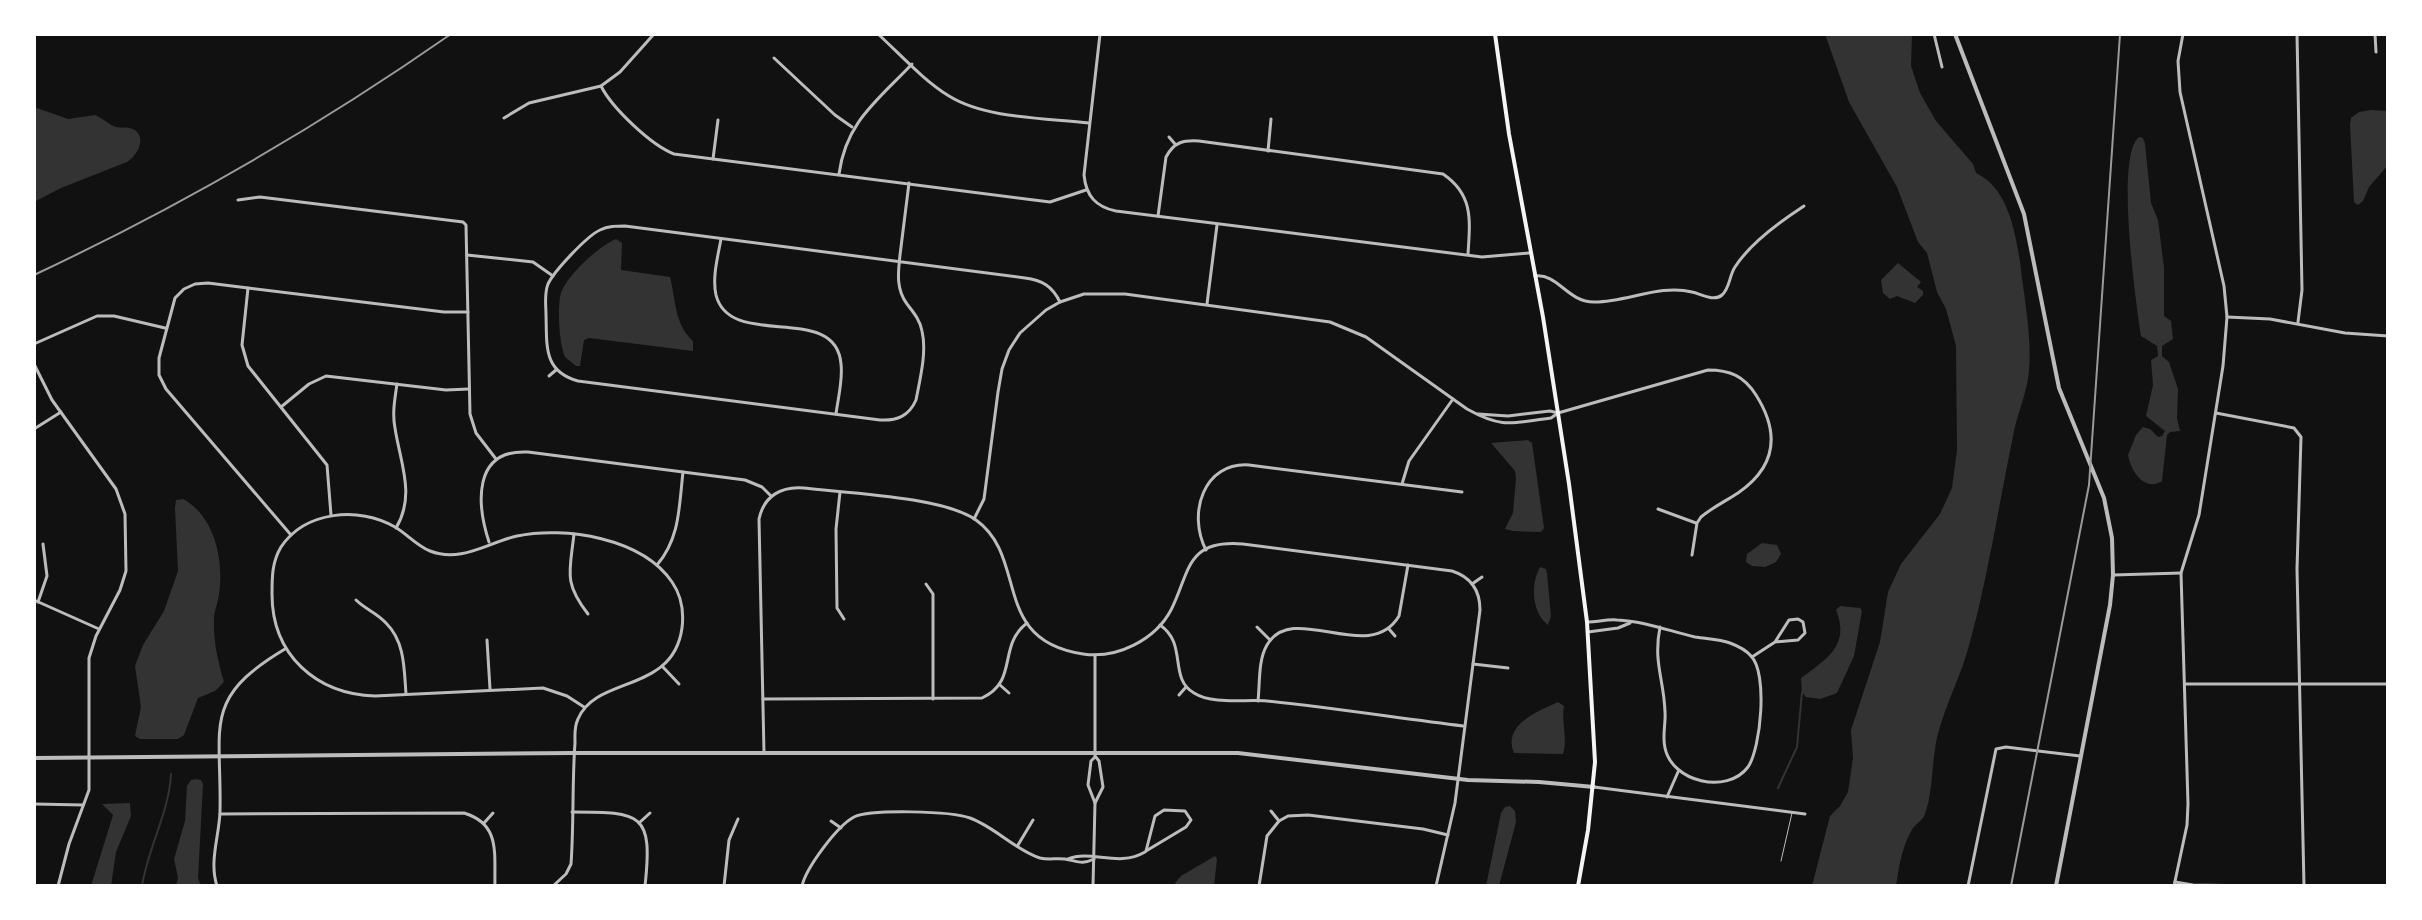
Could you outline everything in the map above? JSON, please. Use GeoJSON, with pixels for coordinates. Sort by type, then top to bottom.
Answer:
{"type":"FeatureCollection","features":[{"type":"Feature","properties":{"kind":"main road"},"geometry":{"type":"LineString","coordinates":[[1495,34],[1509,134],[1558,413],[1588,632],[1594,720],[1594,787],[1578,886]]}},
{"type":"Feature","properties":{"kind":"street"},"geometry":{"type":"LineString","coordinates":[[504,118],[529,103],[601,86],[620,72],[654,34]]}},
{"type":"Feature","properties":{"kind":"street"},"geometry":{"type":"LineString","coordinates":[[878,34],[948,96],[983,111],[1089,123]]}},
{"type":"Feature","properties":{"kind":"street"},"geometry":{"type":"LineString","coordinates":[[1100,34],[1084,175],[1086,190],[1092,200],[1107,209],[1492,258],[1531,252]]}},
{"type":"Feature","properties":{"kind":"street"},"geometry":{"type":"LineString","coordinates":[[1934,34],[1942,67]]}},
{"type":"Feature","properties":{"kind":"street"},"geometry":{"type":"LineString","coordinates":[[1955,34],[2024,214],[2059,388],[2094,469],[2112,538],[2110,605],[2056,886]]}},
{"type":"Feature","properties":{"kind":"street"},"geometry":{"type":"LineString","coordinates":[[2183,34],[2178,61],[2180,92],[2224,286],[2227,317],[2216,413],[2199,515],[2181,573],[2187,825],[2175,884],[2256,886]]}},
{"type":"Feature","properties":{"kind":"street"},"geometry":{"type":"LineString","coordinates":[[2297,34],[2302,285],[2298,322]]}},
{"type":"Feature","properties":{"kind":"street"},"geometry":{"type":"LineString","coordinates":[[2375,34],[2376,52]]}},
{"type":"Feature","properties":{"kind":"street"},"geometry":{"type":"LineString","coordinates":[[774,58],[835,115],[853,127]]}},
{"type":"Feature","properties":{"kind":"street"},"geometry":{"type":"LineString","coordinates":[[839,174],[845,145],[853,127],[912,64]]}},
{"type":"Feature","properties":{"kind":"street"},"geometry":{"type":"LineString","coordinates":[[601,86],[606,97],[662,149],[674,154],[1050,202],[1086,190]]}},
{"type":"Feature","properties":{"kind":"street"},"geometry":{"type":"LineString","coordinates":[[1268,151],[1271,119]]}},
{"type":"Feature","properties":{"kind":"street"},"geometry":{"type":"LineString","coordinates":[[713,159],[718,120]]}},
{"type":"Feature","properties":{"kind":"street"},"geometry":{"type":"LineString","coordinates":[[1169,137],[1175,144]]}},
{"type":"Feature","properties":{"kind":"street"},"geometry":{"type":"LineString","coordinates":[[1158,216],[1166,157],[1175,144],[1199,141],[1443,174],[1465,194],[1469,222],[1468,255]]}},
{"type":"Feature","properties":{"kind":"street"},"geometry":{"type":"LineString","coordinates":[[909,183],[899,262],[899,285],[905,301],[920,322],[924,343],[916,400],[907,414],[890,420],[578,381],[556,370],[551,362],[547,345],[546,294],[553,276],[590,237],[605,228],[625,226],[721,239],[899,262],[1035,279],[1049,286],[1060,302]]}},
{"type":"Feature","properties":{"kind":"street"},"geometry":{"type":"LineString","coordinates":[[238,200],[260,197],[463,222],[466,225],[469,389],[473,427],[496,459]]}},
{"type":"Feature","properties":{"kind":"street"},"geometry":{"type":"LineString","coordinates":[[1535,276],[1547,276],[1575,298],[1590,303],[1668,291],[1687,291],[1714,298],[1721,296],[1728,286],[1736,264],[1783,220],[1804,206]]}},
{"type":"Feature","properties":{"kind":"street"},"geometry":{"type":"LineString","coordinates":[[1207,304],[1217,223]]}},
{"type":"Feature","properties":{"kind":"street"},"geometry":{"type":"LineString","coordinates":[[721,239],[715,286],[722,308],[740,321],[809,330],[828,338],[835,346],[841,364],[836,414]]}},
{"type":"Feature","properties":{"kind":"street"},"geometry":{"type":"LineString","coordinates":[[467,255],[533,262],[553,276]]}},
{"type":"Feature","properties":{"kind":"street"},"geometry":{"type":"LineString","coordinates":[[291,535],[161,382],[157,366],[175,298],[195,284],[208,283],[444,312],[468,312]]}},
{"type":"Feature","properties":{"kind":"street"},"geometry":{"type":"LineString","coordinates":[[180,284],[184,289]]}},
{"type":"Feature","properties":{"kind":"street"},"geometry":{"type":"LineString","coordinates":[[248,288],[242,334],[244,355],[254,375],[327,465],[331,516]]}},
{"type":"Feature","properties":{"kind":"street"},"geometry":{"type":"LineString","coordinates":[[974,519],[984,499],[1002,369],[1020,333],[1032,320],[1060,302],[1084,294],[1104,292],[1313,319],[1349,329],[1366,337],[1491,422],[1507,424],[1551,418],[1558,413],[1708,370],[1725,370],[1741,377],[1752,389],[1768,418],[1773,443],[1770,456],[1748,486],[1708,511],[1697,523],[1692,555]]}},
{"type":"Feature","properties":{"kind":"street"},"geometry":{"type":"LineString","coordinates":[[34,344],[97,316],[114,316],[165,328]]}},
{"type":"Feature","properties":{"kind":"street"},"geometry":{"type":"LineString","coordinates":[[2227,317],[2298,322],[2355,334],[2388,336]]}},
{"type":"Feature","properties":{"kind":"street"},"geometry":{"type":"LineString","coordinates":[[34,364],[48,393],[116,489],[125,514],[126,571],[120,590],[92,645],[88,671],[89,790],[69,844],[58,886]]}},
{"type":"Feature","properties":{"kind":"street"},"geometry":{"type":"LineString","coordinates":[[549,376],[556,370]]}},
{"type":"Feature","properties":{"kind":"street"},"geometry":{"type":"LineString","coordinates":[[281,407],[313,381],[326,376],[446,390],[469,389]]}},
{"type":"Feature","properties":{"kind":"street"},"geometry":{"type":"LineString","coordinates":[[396,528],[403,513],[405,495],[403,457],[393,416],[397,384]]}},
{"type":"Feature","properties":{"kind":"street"},"geometry":{"type":"LineString","coordinates":[[1402,484],[1409,461],[1453,399]]}},
{"type":"Feature","properties":{"kind":"street"},"geometry":{"type":"LineString","coordinates":[[1474,413],[1498,417],[1549,411],[1558,413]]}},
{"type":"Feature","properties":{"kind":"street"},"geometry":{"type":"LineString","coordinates":[[34,429],[61,412]]}},
{"type":"Feature","properties":{"kind":"street"},"geometry":{"type":"LineString","coordinates":[[2216,413],[2294,428],[2301,437],[2297,533],[2304,886]]}},
{"type":"Feature","properties":{"kind":"street"},"geometry":{"type":"LineString","coordinates":[[907,414],[911,421]]}},
{"type":"Feature","properties":{"kind":"street"},"geometry":{"type":"LineString","coordinates":[[489,544],[483,521],[482,481],[496,459],[510,453],[528,452],[745,480],[762,487],[771,496]]}},
{"type":"Feature","properties":{"kind":"street"},"geometry":{"type":"LineString","coordinates":[[1206,550],[1198,526],[1202,496],[1215,474],[1231,466],[1249,465],[1462,492]]}},
{"type":"Feature","properties":{"kind":"street"},"geometry":{"type":"LineString","coordinates":[[657,565],[676,534],[683,472]]}},
{"type":"Feature","properties":{"kind":"street"},"geometry":{"type":"LineString","coordinates":[[764,753],[759,522],[762,508],[771,496],[790,487],[949,507],[974,519],[998,544],[1016,605],[1027,623],[1037,633],[1064,649],[1095,655],[1131,646],[1160,625],[1170,612],[1185,570],[1206,550],[1223,544],[1452,571],[1466,577],[1480,602],[1459,779],[1436,886]]}},
{"type":"Feature","properties":{"kind":"street"},"geometry":{"type":"LineString","coordinates":[[840,492],[836,529],[837,608],[844,619]]}},
{"type":"Feature","properties":{"kind":"street"},"geometry":{"type":"LineString","coordinates":[[1658,509],[1697,523]]}},
{"type":"Feature","properties":{"kind":"street"},"geometry":{"type":"LineString","coordinates":[[556,885],[571,864],[575,727],[584,707],[662,666],[678,644],[683,612],[677,590],[657,565],[623,547],[574,534],[540,533],[489,544],[472,552],[443,555],[427,550],[396,528],[367,516],[331,516],[311,522],[291,535],[277,554],[272,578],[273,615],[285,649],[312,677],[339,691],[360,696],[543,688],[567,696],[584,707]]}},
{"type":"Feature","properties":{"kind":"street"},"geometry":{"type":"LineString","coordinates":[[574,534],[569,580],[575,597],[588,614]]}},
{"type":"Feature","properties":{"kind":"street"},"geometry":{"type":"LineString","coordinates":[[43,544],[47,576],[36,601],[99,629]]}},
{"type":"Feature","properties":{"kind":"street"},"geometry":{"type":"LineString","coordinates":[[1258,701],[1262,656],[1270,640],[1292,629],[1366,636],[1381,634],[1395,623],[1402,609],[1408,565]]}},
{"type":"Feature","properties":{"kind":"street"},"geometry":{"type":"LineString","coordinates":[[2113,575],[2181,573]]}},
{"type":"Feature","properties":{"kind":"street"},"geometry":{"type":"LineString","coordinates":[[1472,584],[1482,577]]}},
{"type":"Feature","properties":{"kind":"street"},"geometry":{"type":"LineString","coordinates":[[926,584],[933,594],[933,699]]}},
{"type":"Feature","properties":{"kind":"street"},"geometry":{"type":"LineString","coordinates":[[356,600],[385,621],[398,639],[404,660],[406,694]]}},
{"type":"Feature","properties":{"kind":"street"},"geometry":{"type":"LineString","coordinates":[[1587,622],[1618,620],[1660,627],[1734,644],[1752,657],[1762,682],[1755,748],[1752,760],[1740,775],[1732,779],[1703,780],[1678,772],[1665,748],[1665,701],[1656,655],[1660,627]]}},
{"type":"Feature","properties":{"kind":"street"},"geometry":{"type":"LineString","coordinates":[[1752,657],[1775,642],[1789,620],[1803,622],[1805,633],[1798,640],[1775,642]]}},
{"type":"Feature","properties":{"kind":"street"},"geometry":{"type":"LineString","coordinates":[[763,699],[982,698],[1000,685],[1005,677],[1011,640],[1027,623]]}},
{"type":"Feature","properties":{"kind":"street"},"geometry":{"type":"LineString","coordinates":[[1588,632],[1630,623]]}},
{"type":"Feature","properties":{"kind":"street"},"geometry":{"type":"LineString","coordinates":[[1160,625],[1170,632],[1176,643],[1181,677],[1186,687],[1209,699],[1258,701],[1465,726]]}},
{"type":"Feature","properties":{"kind":"street"},"geometry":{"type":"LineString","coordinates":[[1257,627],[1270,640]]}},
{"type":"Feature","properties":{"kind":"street"},"geometry":{"type":"LineString","coordinates":[[1389,629],[1395,636]]}},
{"type":"Feature","properties":{"kind":"street"},"geometry":{"type":"LineString","coordinates":[[487,640],[490,689]]}},
{"type":"Feature","properties":{"kind":"street"},"geometry":{"type":"LineString","coordinates":[[217,886],[213,870],[220,814],[220,720],[232,690],[251,671],[285,649]]}},
{"type":"Feature","properties":{"kind":"street"},"geometry":{"type":"LineString","coordinates":[[1095,655],[1095,755],[1099,761],[1103,787],[1095,803]]}},
{"type":"Feature","properties":{"kind":"street"},"geometry":{"type":"LineString","coordinates":[[1473,664],[1508,668]]}},
{"type":"Feature","properties":{"kind":"street"},"geometry":{"type":"LineString","coordinates":[[662,666],[679,684]]}},
{"type":"Feature","properties":{"kind":"street"},"geometry":{"type":"LineString","coordinates":[[2186,684],[2388,684]]}},
{"type":"Feature","properties":{"kind":"street"},"geometry":{"type":"LineString","coordinates":[[1000,685],[1009,693]]}},
{"type":"Feature","properties":{"kind":"street"},"geometry":{"type":"LineString","coordinates":[[1179,695],[1186,687]]}},
{"type":"Feature","properties":{"kind":"street"},"geometry":{"type":"LineString","coordinates":[[1968,886],[1996,749],[2006,747],[2081,756]]}},
{"type":"Feature","properties":{"kind":"street"},"geometry":{"type":"LineString","coordinates":[[34,758],[573,753],[1238,753],[1459,779],[1594,787],[1805,814]]}},
{"type":"Feature","properties":{"kind":"street"},"geometry":{"type":"LineString","coordinates":[[1093,886],[1095,803],[1088,785],[1091,761],[1095,755]]}},
{"type":"Feature","properties":{"kind":"street"},"geometry":{"type":"LineString","coordinates":[[1666,798],[1678,772]]}},
{"type":"Feature","properties":{"kind":"street"},"geometry":{"type":"LineString","coordinates":[[34,804],[83,805]]}},
{"type":"Feature","properties":{"kind":"street"},"geometry":{"type":"LineString","coordinates":[[802,886],[807,873],[841,828],[864,814],[957,814],[972,818],[1040,858],[1086,863],[1094,859],[1129,859],[1146,851],[1186,827],[1191,820],[1189,813],[1181,810],[1157,813],[1146,851]]}},
{"type":"Feature","properties":{"kind":"street"},"geometry":{"type":"LineString","coordinates":[[1271,811],[1279,821]]}},
{"type":"Feature","properties":{"kind":"street"},"geometry":{"type":"LineString","coordinates":[[220,814],[459,812],[484,823],[493,841],[495,886]]}},
{"type":"Feature","properties":{"kind":"street"},"geometry":{"type":"LineString","coordinates":[[572,812],[619,813],[639,823],[648,844],[645,886]]}},
{"type":"Feature","properties":{"kind":"street"},"geometry":{"type":"LineString","coordinates":[[484,823],[493,813]]}},
{"type":"Feature","properties":{"kind":"street"},"geometry":{"type":"LineString","coordinates":[[639,823],[650,813]]}},
{"type":"Feature","properties":{"kind":"street"},"geometry":{"type":"LineString","coordinates":[[1259,886],[1265,842],[1279,821],[1291,816],[1308,815],[1423,829],[1448,835]]}},
{"type":"Feature","properties":{"kind":"street"},"geometry":{"type":"LineString","coordinates":[[724,886],[729,840],[738,819]]}},
{"type":"Feature","properties":{"kind":"street"},"geometry":{"type":"LineString","coordinates":[[1018,845],[1033,820]]}},
{"type":"Feature","properties":{"kind":"street"},"geometry":{"type":"LineString","coordinates":[[831,821],[841,828]]}},
{"type":"Feature","properties":{"kind":"lane"},"geometry":{"type":"LineString","coordinates":[[1781,861],[1792,813]]}},
{"type":"Feature","properties":{"kind":"shaded area"},"geometry":{"type":"Polygon","coordinates":[[[1825,34],[1912,34],[1911,66],[1920,93],[1936,121],[1973,164],[1976,173],[1996,189],[2008,212],[2018,250],[2029,330],[2028,379],[1980,602],[1966,656],[1939,730],[1928,805],[1906,842],[1896,886],[1812,886],[1830,816],[1848,792],[1853,758],[1851,730],[1880,642],[1888,592],[1901,564],[1940,514],[1952,488],[1957,450],[1956,346],[1927,253],[1918,242],[1897,187],[1849,102],[1825,34]]]}},
{"type":"Feature","properties":{"kind":"shaded area"},"geometry":{"type":"Polygon","coordinates":[[[34,107],[68,119],[95,115],[115,127],[133,129],[140,137],[139,146],[127,162],[34,202],[34,107]]]}},
{"type":"Feature","properties":{"kind":"shaded area"},"geometry":{"type":"Polygon","coordinates":[[[2388,111],[2388,165],[2358,205],[2354,202],[2350,125],[2351,118],[2359,112],[2388,111]]]}},
{"type":"Feature","properties":{"kind":"shaded area"},"geometry":{"type":"Polygon","coordinates":[[[2139,137],[2145,144],[2151,203],[2158,220],[2164,268],[2164,316],[2171,321],[2173,339],[2162,346],[2162,356],[2169,362],[2178,389],[2180,431],[2167,435],[2162,481],[2156,484],[2140,478],[2132,468],[2128,455],[2143,427],[2158,437],[2165,431],[2146,416],[2153,385],[2151,360],[2158,356],[2157,346],[2141,336],[2129,231],[2128,171],[2132,150],[2139,137]]]}},
{"type":"Feature","properties":{"kind":"shaded area"},"geometry":{"type":"Polygon","coordinates":[[[616,239],[622,243],[621,270],[670,277],[679,319],[693,341],[693,351],[589,338],[584,340],[580,366],[565,357],[559,325],[564,286],[584,262],[616,239]]]}},
{"type":"Feature","properties":{"kind":"shaded area"},"geometry":{"type":"Polygon","coordinates":[[[1898,263],[1921,282],[1917,287],[1923,295],[1915,303],[1897,296],[1890,299],[1883,293],[1881,280],[1898,263]]]}},
{"type":"Feature","properties":{"kind":"shaded area"},"geometry":{"type":"Polygon","coordinates":[[[1528,440],[1532,443],[1544,528],[1541,532],[1505,529],[1513,513],[1515,471],[1491,443],[1528,440]]]}},
{"type":"Feature","properties":{"kind":"shaded area"},"geometry":{"type":"Polygon","coordinates":[[[183,499],[203,516],[215,540],[220,581],[214,627],[224,682],[215,691],[198,698],[184,735],[178,739],[140,739],[135,736],[141,707],[135,666],[143,645],[164,611],[178,571],[175,508],[176,500],[183,499]]]}},
{"type":"Feature","properties":{"kind":"shaded area"},"geometry":{"type":"Polygon","coordinates":[[[1762,543],[1777,545],[1781,554],[1776,562],[1765,567],[1752,566],[1746,562],[1747,554],[1762,543]]]}},
{"type":"Feature","properties":{"kind":"shaded area"},"geometry":{"type":"Polygon","coordinates":[[[1540,567],[1546,569],[1547,574],[1551,616],[1548,625],[1539,613],[1534,598],[1540,567]]]}},
{"type":"Feature","properties":{"kind":"shaded area"},"geometry":{"type":"Polygon","coordinates":[[[1840,606],[1860,608],[1862,611],[1854,656],[1837,693],[1820,699],[1806,697],[1802,692],[1801,678],[1827,658],[1838,643],[1840,623],[1836,610],[1840,606]]]}},
{"type":"Feature","properties":{"kind":"shaded area"},"geometry":{"type":"Polygon","coordinates":[[[1558,702],[1564,706],[1563,754],[1514,753],[1513,734],[1517,727],[1532,715],[1558,702]]]}},
{"type":"Feature","properties":{"kind":"shaded area"},"geometry":{"type":"Polygon","coordinates":[[[196,779],[203,784],[198,878],[201,886],[176,886],[178,878],[174,859],[185,821],[187,786],[196,779]]]}},
{"type":"Feature","properties":{"kind":"shaded area"},"geometry":{"type":"Polygon","coordinates":[[[130,803],[131,816],[116,852],[111,886],[91,886],[113,815],[102,804],[130,803]]]}},
{"type":"Feature","properties":{"kind":"shaded area"},"geometry":{"type":"Polygon","coordinates":[[[1510,806],[1515,811],[1516,822],[1499,886],[1486,886],[1501,813],[1510,806]]]}},
{"type":"Feature","properties":{"kind":"shaded area"},"geometry":{"type":"Polygon","coordinates":[[[1215,856],[1214,886],[1178,886],[1175,883],[1181,876],[1215,856]]]}},
{"type":"Feature","properties":{"kind":"waterway"},"geometry":{"type":"LineString","coordinates":[[1778,788],[1797,747],[1802,692]]}},
{"type":"Feature","properties":{"kind":"waterway"},"geometry":{"type":"LineString","coordinates":[[142,886],[171,774]]}},
{"type":"Feature","properties":{"kind":"railway"},"geometry":{"type":"LineString","coordinates":[[34,275],[142,222],[247,164],[351,101],[451,34]]}},
{"type":"Feature","properties":{"kind":"railway"},"geometry":{"type":"LineString","coordinates":[[2011,886],[2089,485],[2120,34]]}}]}
